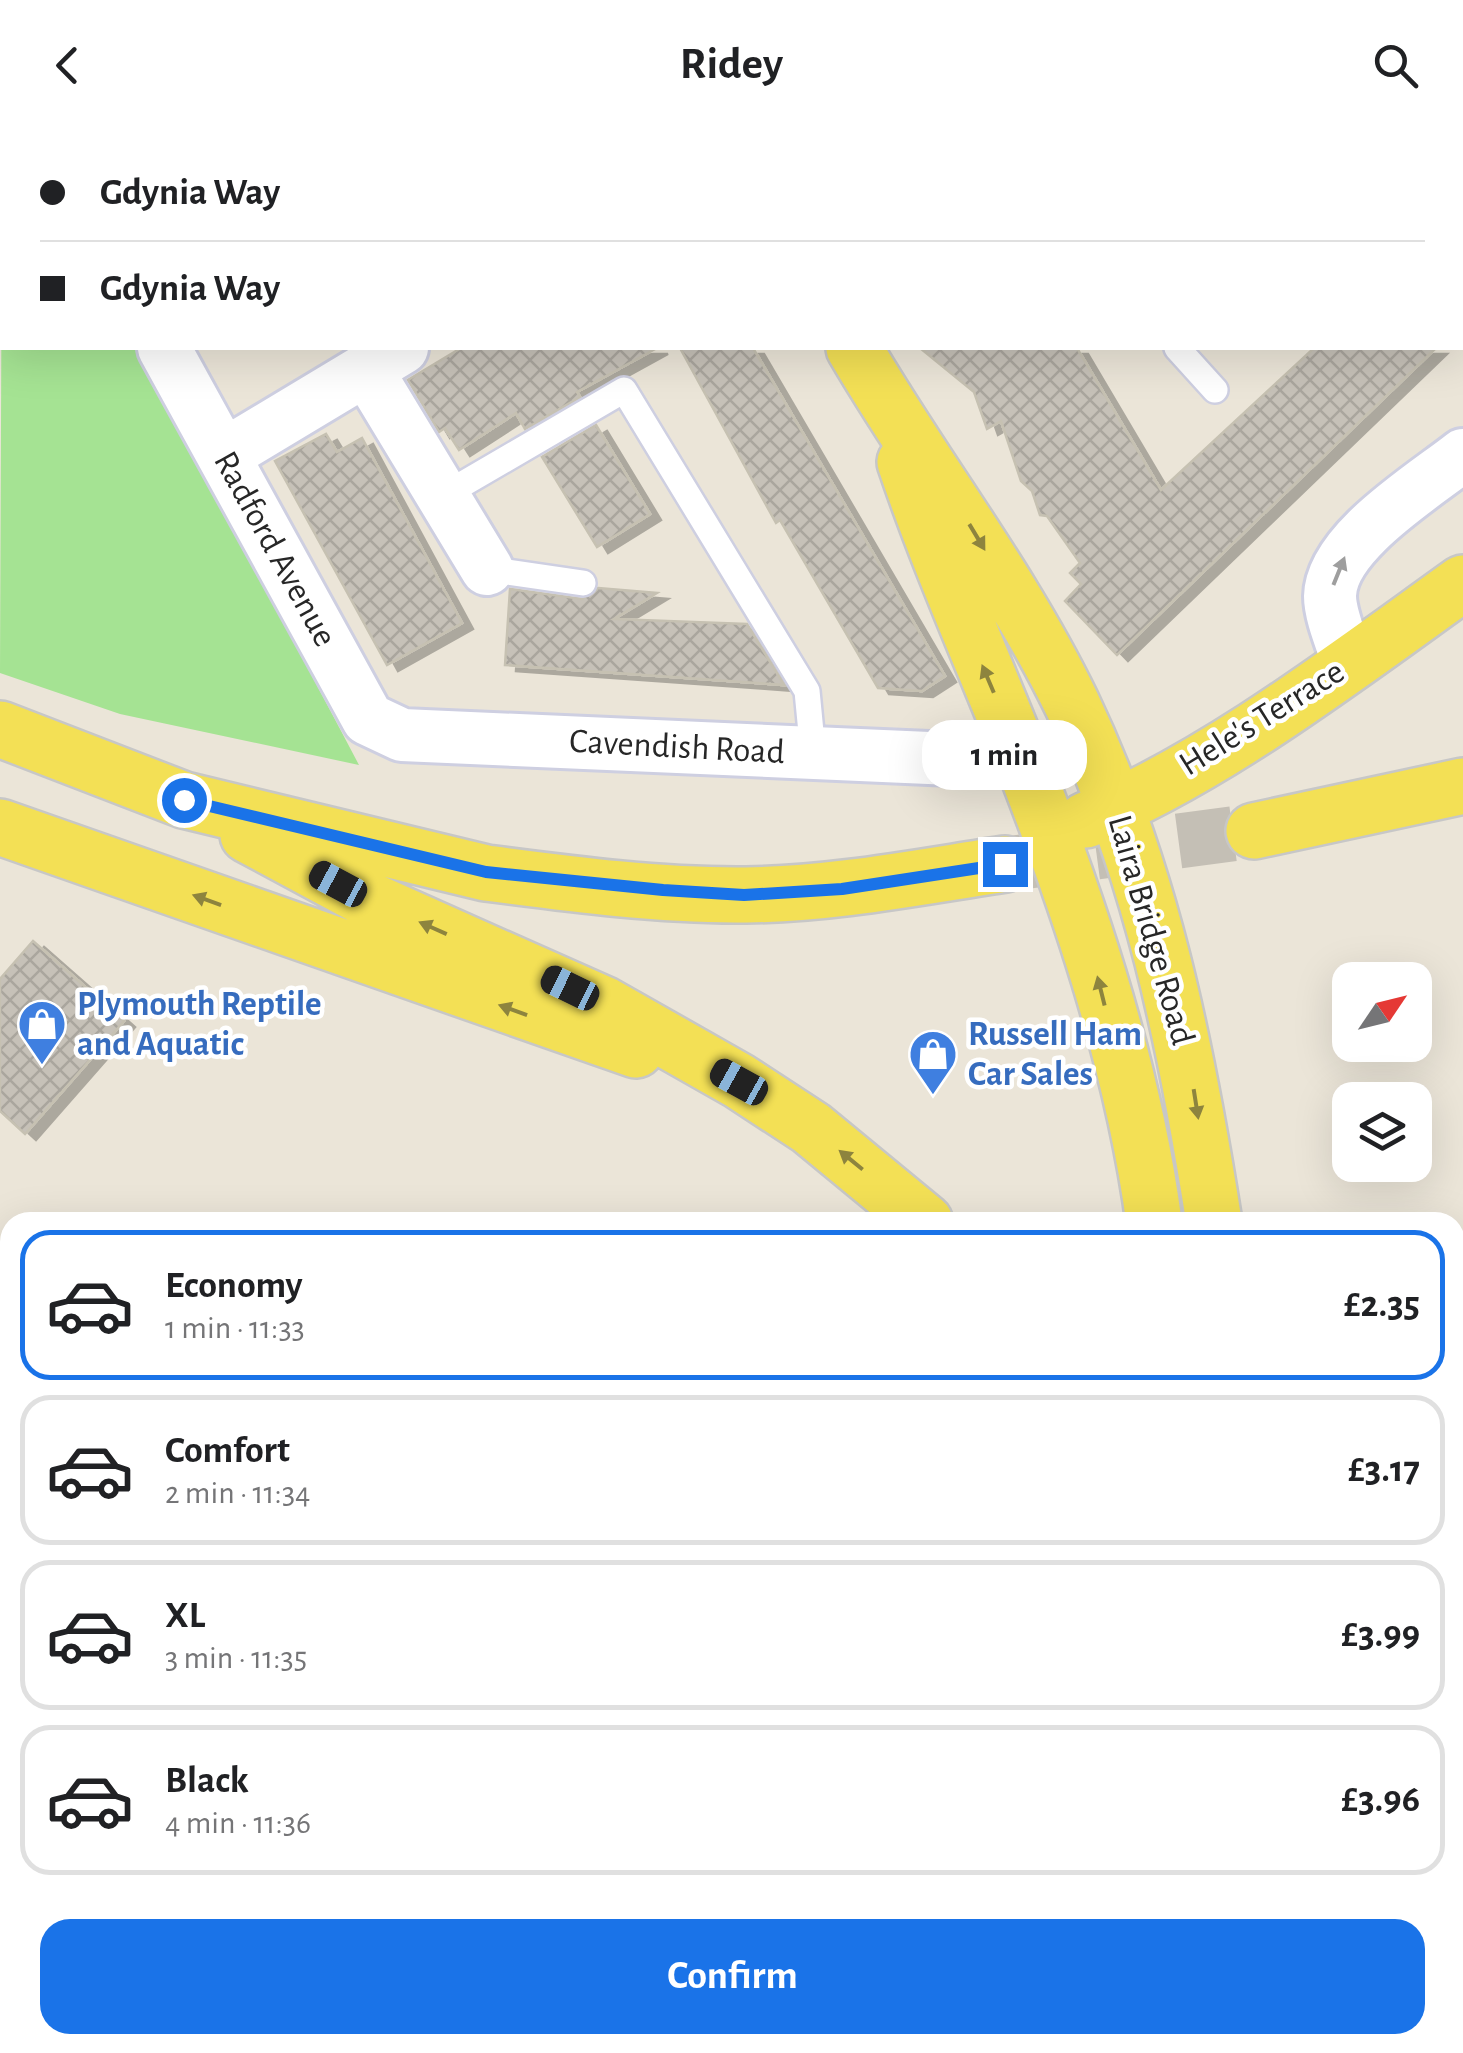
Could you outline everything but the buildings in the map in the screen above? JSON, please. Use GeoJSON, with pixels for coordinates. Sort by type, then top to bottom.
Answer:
{"type":"FeatureCollection","features":[{"type":"Feature","properties":{"kind":"main road","name":"Laira Bridge Road"},"geometry":{"type":"LineString","coordinates":[[855,350],[969,523],[1032,631],[1072,704],[1117,808],[1166,960],[1191,1074],[1212,1212]]}},
{"type":"Feature","properties":{"kind":"main road","name":"Laira Bridge Road"},"geometry":{"type":"LineString","coordinates":[[884,398],[938,561],[1050,834],[1092,954],[1148,1174],[1153,1212]]}},
{"type":"Feature","properties":{"kind":"main road","name":"Hele's Terrace"},"geometry":{"type":"LineString","coordinates":[[1050,834],[1117,808],[1349,664],[1463,583]]}},
{"type":"Feature","properties":{"kind":"main road"},"geometry":{"type":"LineString","coordinates":[[0,729],[184,800],[370,900],[605,1006],[812,1128],[914,1212]]}},
{"type":"Feature","properties":{"kind":"main road"},"geometry":{"type":"LineString","coordinates":[[1254,830],[1463,786]]}},
{"type":"Feature","properties":{"kind":"main road"},"geometry":{"type":"LineString","coordinates":[[184,800],[486,872],[663,890],[744,895],[842,889],[1005,864]]}},
{"type":"Feature","properties":{"kind":"main road"},"geometry":{"type":"LineString","coordinates":[[0,827],[563,1028],[739,1082]]}},
{"type":"Feature","properties":{"kind":"street","name":"Radford Avenue"},"geometry":{"type":"LineString","coordinates":[[165,350],[368,719],[402,735]]}},
{"type":"Feature","properties":{"kind":"street"},"geometry":{"type":"LineString","coordinates":[[224,455],[374,355],[444,495],[487,569]]}},
{"type":"Feature","properties":{"kind":"street"},"geometry":{"type":"LineString","coordinates":[[1349,664],[1330,596],[1342,559],[1377,523],[1463,456]]}},
{"type":"Feature","properties":{"kind":"street","name":"Cavendish Road"},"geometry":{"type":"LineString","coordinates":[[402,735],[952,759]]}},
{"type":"Feature","properties":{"kind":"lane"},"geometry":{"type":"LineString","coordinates":[[1179,350],[1214,390]]}},
{"type":"Feature","properties":{"kind":"lane"},"geometry":{"type":"LineString","coordinates":[[444,495],[624,390],[806,692],[813,753]]}},
{"type":"Feature","properties":{"kind":"lane"},"geometry":{"type":"LineString","coordinates":[[487,569],[584,583]]}},
{"type":"Feature","properties":{"kind":"green space"},"geometry":{"type":"Polygon","coordinates":[[[1,350],[140,350],[359,765],[120,714],[0,673],[1,350]]]}},
{"type":"Feature","properties":{"kind":"tunnel"},"geometry":{"type":"LineString","coordinates":[[1014,863],[1254,831]]}},
{"type":"Feature","properties":{"kind":"place","name":"Plymouth Reptile and Aquatic"},"geometry":{"type":"Point","coordinates":[42,1066]}},
{"type":"Feature","properties":{"kind":"place","name":"Russell Ham Car Sales"},"geometry":{"type":"Point","coordinates":[933,1096]}},
{"type":"Feature","properties":{"kind":"route"},"geometry":{"type":"LineString","coordinates":[[184,800],[486,872],[663,890],[744,895],[842,889],[1005,864]]}}]}
